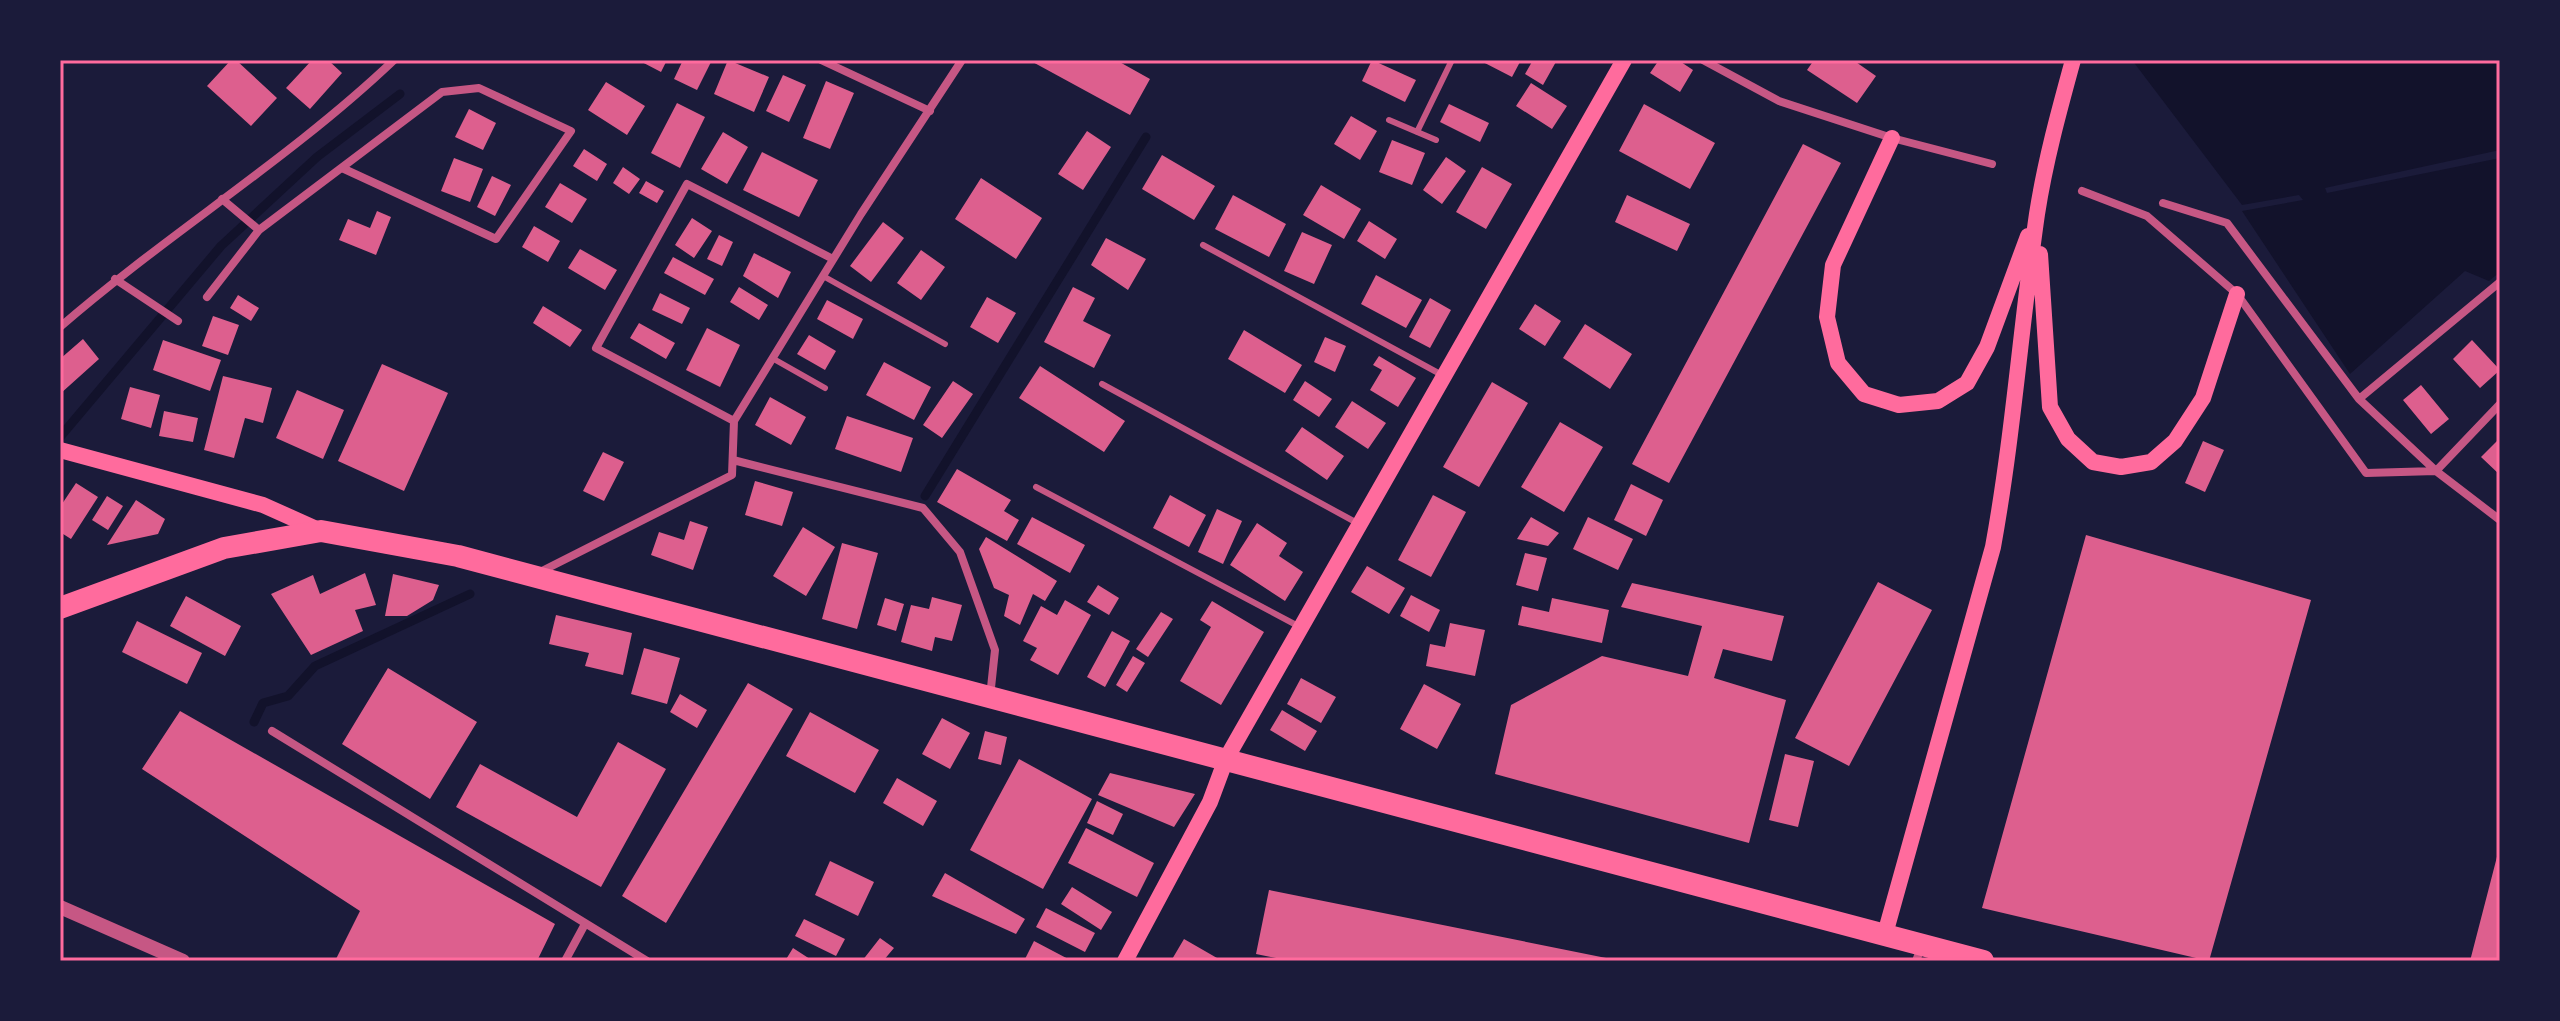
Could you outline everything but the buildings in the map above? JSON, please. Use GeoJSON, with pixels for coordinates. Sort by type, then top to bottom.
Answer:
{"type":"FeatureCollection","features":[{"type":"Feature","properties":{"kind":"highway"},"geometry":{"type":"LineString","coordinates":[[60,608],[224,548],[321,531],[458,556],[1885,934],[1919,952],[1983,961]]}},
{"type":"Feature","properties":{"kind":"main road"},"geometry":{"type":"LineString","coordinates":[[1125,961],[1210,802],[1226,759],[1624,60]]}},
{"type":"Feature","properties":{"kind":"main road"},"geometry":{"type":"LineString","coordinates":[[1885,934],[1993,547],[2004,486],[2037,212],[2051,142],[2073,60]]}},
{"type":"Feature","properties":{"kind":"main road"},"geometry":{"type":"LineString","coordinates":[[1892,138],[1833,265],[1827,317],[1838,363],[1864,394],[1899,405],[1925,403],[1938,401],[1967,383],[1987,347],[2037,212]]}},
{"type":"Feature","properties":{"kind":"main road"},"geometry":{"type":"LineString","coordinates":[[2037,212],[2050,407],[2068,439],[2093,462],[2121,467],[2151,462],[2175,441],[2203,398],[2237,294]]}},
{"type":"Feature","properties":{"kind":"main road"},"geometry":{"type":"LineString","coordinates":[[60,450],[263,505],[321,531]]}},
{"type":"Feature","properties":{"kind":"street"},"geometry":{"type":"LineString","coordinates":[[60,327],[115,279],[297,142],[394,60]]}},
{"type":"Feature","properties":{"kind":"street"},"geometry":{"type":"LineString","coordinates":[[821,60],[930,111]]}},
{"type":"Feature","properties":{"kind":"street"},"geometry":{"type":"LineString","coordinates":[[531,577],[732,475],[734,421],[833,259],[962,60]]}},
{"type":"Feature","properties":{"kind":"street"},"geometry":{"type":"LineString","coordinates":[[1703,60],[1779,101],[1892,138],[1992,164]]}},
{"type":"Feature","properties":{"kind":"street"},"geometry":{"type":"LineString","coordinates":[[207,297],[259,230],[442,92],[479,88],[571,131],[496,239],[342,168]]}},
{"type":"Feature","properties":{"kind":"street"},"geometry":{"type":"LineString","coordinates":[[734,421],[596,348],[687,184],[833,259]]}},
{"type":"Feature","properties":{"kind":"street"},"geometry":{"type":"LineString","coordinates":[[2082,191],[2147,216],[2237,294],[2366,473],[2436,471],[2500,404]]}},
{"type":"Feature","properties":{"kind":"street"},"geometry":{"type":"LineString","coordinates":[[222,199],[259,230]]}},
{"type":"Feature","properties":{"kind":"street"},"geometry":{"type":"LineString","coordinates":[[2163,203],[2227,223],[2359,399],[2436,471],[2500,520]]}},
{"type":"Feature","properties":{"kind":"street"},"geometry":{"type":"LineString","coordinates":[[115,279],[178,321]]}},
{"type":"Feature","properties":{"kind":"street"},"geometry":{"type":"LineString","coordinates":[[2359,399],[2500,282]]}},
{"type":"Feature","properties":{"kind":"street"},"geometry":{"type":"LineString","coordinates":[[733,460],[923,508],[960,552],[995,650],[990,697]]}},
{"type":"Feature","properties":{"kind":"street"},"geometry":{"type":"LineString","coordinates":[[272,731],[647,961]]}},
{"type":"Feature","properties":{"kind":"street"},"geometry":{"type":"LineString","coordinates":[[60,907],[183,961]]}},
{"type":"Feature","properties":{"kind":"street"},"geometry":{"type":"LineString","coordinates":[[565,961],[585,924]]}},
{"type":"Feature","properties":{"kind":"lane"},"geometry":{"type":"LineString","coordinates":[[1417,132],[1452,60]]}},
{"type":"Feature","properties":{"kind":"lane"},"geometry":{"type":"LineString","coordinates":[[1389,120],[1436,140]]}},
{"type":"Feature","properties":{"kind":"lane"},"geometry":{"type":"LineString","coordinates":[[1203,245],[1443,376]]}},
{"type":"Feature","properties":{"kind":"lane"},"geometry":{"type":"LineString","coordinates":[[823,276],[945,344]]}},
{"type":"Feature","properties":{"kind":"lane"},"geometry":{"type":"LineString","coordinates":[[772,358],[825,388]]}},
{"type":"Feature","properties":{"kind":"lane"},"geometry":{"type":"LineString","coordinates":[[1102,384],[1359,524]]}},
{"type":"Feature","properties":{"kind":"lane"},"geometry":{"type":"LineString","coordinates":[[1036,487],[1300,627]]}},
{"type":"Feature","properties":{"kind":"shaded area"},"geometry":{"type":"Polygon","coordinates":[[[2132,60],[2500,60],[2500,150],[2325,188],[2327,193],[2500,158],[2500,272],[2489,281],[2465,271],[2350,374],[2242,211],[2303,200],[2299,195],[2242,205],[2132,60]]]}},
{"type":"Feature","properties":{"kind":"waterway"},"geometry":{"type":"LineString","coordinates":[[60,437],[221,246],[317,157],[400,94]]}},
{"type":"Feature","properties":{"kind":"waterway"},"geometry":{"type":"LineString","coordinates":[[925,496],[1146,137]]}},
{"type":"Feature","properties":{"kind":"waterway"},"geometry":{"type":"LineString","coordinates":[[254,722],[263,703],[288,696],[315,666],[470,594]]}}]}
